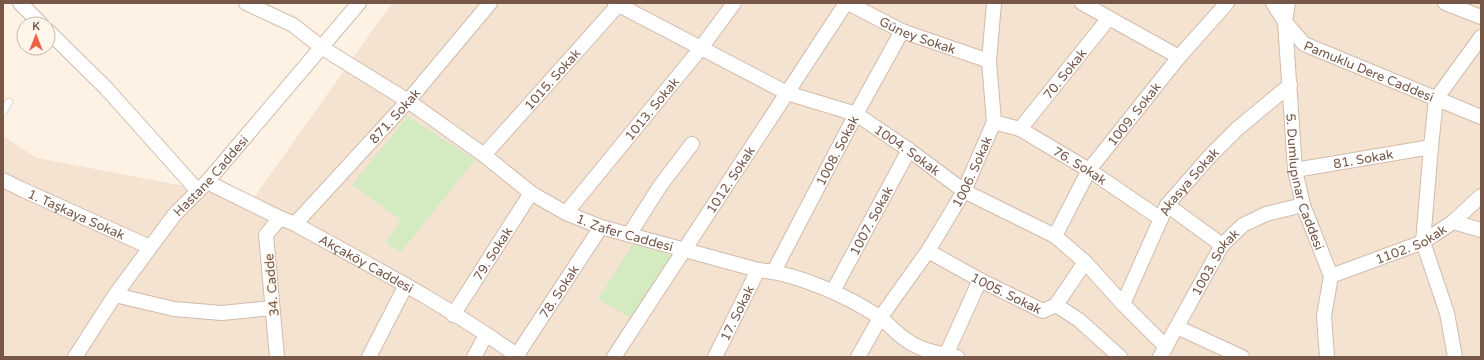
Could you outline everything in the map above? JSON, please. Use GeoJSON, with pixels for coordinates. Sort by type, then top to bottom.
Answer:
{"type":"FeatureCollection","features":[{"type":"Feature","properties":{"kind":"street"},"geometry":{"type":"LineString","coordinates":[[20,3],[33,16]]}},
{"type":"Feature","properties":{"kind":"street","name":"1. Zafer Caddesi"},"geometry":{"type":"LineString","coordinates":[[246,3],[293,25],[321,47],[408,100],[484,155],[531,193],[566,213],[601,227],[758,270],[774,271],[833,291],[880,318],[906,340],[928,351],[952,356]]}},
{"type":"Feature","properties":{"kind":"street","name":"Hastane Caddesi"},"geometry":{"type":"LineString","coordinates":[[75,357],[115,295],[175,214],[202,187],[359,3]]}},
{"type":"Feature","properties":{"kind":"street","name":"871. Sokak"},"geometry":{"type":"LineString","coordinates":[[295,224],[408,100],[490,3]]}},
{"type":"Feature","properties":{"kind":"street","name":"1013. Sokak"},"geometry":{"type":"LineString","coordinates":[[566,213],[701,48],[734,3]]}},
{"type":"Feature","properties":{"kind":"street","name":"Güney Sokak"},"geometry":{"type":"LineString","coordinates":[[847,3],[902,31],[989,61]]}},
{"type":"Feature","properties":{"kind":"street","name":"1012. Sokak"},"geometry":{"type":"LineString","coordinates":[[614,357],[847,3]]}},
{"type":"Feature","properties":{"kind":"street","name":"1006. Sokak"},"geometry":{"type":"LineString","coordinates":[[858,357],[880,318],[928,251],[964,191],[994,122],[989,61],[994,3]]}},
{"type":"Feature","properties":{"kind":"street"},"geometry":{"type":"LineString","coordinates":[[1082,3],[1179,57]]}},
{"type":"Feature","properties":{"kind":"street","name":"1009. Sokak"},"geometry":{"type":"LineString","coordinates":[[1055,236],[1088,170],[1179,57],[1227,3]]}},
{"type":"Feature","properties":{"kind":"street","name":"Pamuklu Dere Caddesi"},"geometry":{"type":"LineString","coordinates":[[1273,3],[1285,22],[1304,44],[1481,117]]}},
{"type":"Feature","properties":{"kind":"street","name":"5. Dumlupınar Caddesi"},"geometry":{"type":"LineString","coordinates":[[1288,3],[1285,22],[1295,170],[1303,205],[1331,276]]}},
{"type":"Feature","properties":{"kind":"street"},"geometry":{"type":"LineString","coordinates":[[1445,3],[1481,17]]}},
{"type":"Feature","properties":{"kind":"street","name":"1004. Sokak"},"geometry":{"type":"LineString","coordinates":[[618,4],[787,93],[856,114],[909,150],[964,191],[1055,236],[1085,262],[1123,304],[1163,352]]}},
{"type":"Feature","properties":{"kind":"street","name":"1015. Sokak"},"geometry":{"type":"LineString","coordinates":[[484,155],[618,4]]}},
{"type":"Feature","properties":{"kind":"street","name":"70. Sokak"},"geometry":{"type":"LineString","coordinates":[[1020,129],[1109,18]]}},
{"type":"Feature","properties":{"kind":"street","name":"1008. Sokak"},"geometry":{"type":"LineString","coordinates":[[774,271],[856,114],[902,31]]}},
{"type":"Feature","properties":{"kind":"street"},"geometry":{"type":"LineString","coordinates":[[1455,357],[1447,313],[1423,242],[1436,99],[1481,37]]}},
{"type":"Feature","properties":{"kind":"street"},"geometry":{"type":"LineString","coordinates":[[56,39],[202,187]]}},
{"type":"Feature","properties":{"kind":"street","name":"Akasya Sokak"},"geometry":{"type":"LineString","coordinates":[[1123,304],[1167,205],[1210,156],[1237,129],[1290,85]]}},
{"type":"Feature","properties":{"kind":"street","name":"76. Sokak"},"geometry":{"type":"LineString","coordinates":[[994,122],[1020,129],[1088,170],[1161,219]]}},
{"type":"Feature","properties":{"kind":"street"},"geometry":{"type":"LineString","coordinates":[[629,235],[660,186],[692,144]]}},
{"type":"Feature","properties":{"kind":"street","name":"81. Sokak"},"geometry":{"type":"LineString","coordinates":[[1295,170],[1431,147]]}},
{"type":"Feature","properties":{"kind":"street","name":"1007. Sokak"},"geometry":{"type":"LineString","coordinates":[[833,291],[909,150]]}},
{"type":"Feature","properties":{"kind":"street","name":"1. Taşkaya Sokak"},"geometry":{"type":"LineString","coordinates":[[3,180],[21,190],[150,247]]}},
{"type":"Feature","properties":{"kind":"street","name":"Akçaköy Caddesi"},"geometry":{"type":"LineString","coordinates":[[202,187],[295,224],[406,285],[518,356]]}},
{"type":"Feature","properties":{"kind":"street","name":"79. Sokak"},"geometry":{"type":"LineString","coordinates":[[453,314],[531,193]]}},
{"type":"Feature","properties":{"kind":"street","name":"1102. Sokak"},"geometry":{"type":"LineString","coordinates":[[1331,276],[1423,242],[1453,222],[1481,196]]}},
{"type":"Feature","properties":{"kind":"street"},"geometry":{"type":"LineString","coordinates":[[1167,205],[1222,245]]}},
{"type":"Feature","properties":{"kind":"street","name":"1003. Sokak"},"geometry":{"type":"LineString","coordinates":[[1163,352],[1222,245],[1243,225],[1266,214],[1303,205]]}},
{"type":"Feature","properties":{"kind":"street","name":"34. Cadde"},"geometry":{"type":"LineString","coordinates":[[276,357],[266,235],[280,218]]}},
{"type":"Feature","properties":{"kind":"street"},"geometry":{"type":"LineString","coordinates":[[1453,222],[1481,230]]}},
{"type":"Feature","properties":{"kind":"street","name":"78. Sokak"},"geometry":{"type":"LineString","coordinates":[[518,356],[601,227]]}},
{"type":"Feature","properties":{"kind":"street","name":"1005. Sokak"},"geometry":{"type":"LineString","coordinates":[[928,251],[980,280],[1043,311],[1056,305],[1079,320],[1120,357]]}},
{"type":"Feature","properties":{"kind":"street"},"geometry":{"type":"LineString","coordinates":[[1056,305],[1085,262]]}},
{"type":"Feature","properties":{"kind":"street","name":"17. Sokak"},"geometry":{"type":"LineString","coordinates":[[719,356],[758,270]]}},
{"type":"Feature","properties":{"kind":"street"},"geometry":{"type":"LineString","coordinates":[[1327,357],[1324,316],[1331,276]]}},
{"type":"Feature","properties":{"kind":"street"},"geometry":{"type":"LineString","coordinates":[[952,356],[980,280]]}},
{"type":"Feature","properties":{"kind":"street"},"geometry":{"type":"LineString","coordinates":[[369,357],[406,285]]}},
{"type":"Feature","properties":{"kind":"street"},"geometry":{"type":"LineString","coordinates":[[115,295],[174,309],[222,312],[272,308]]}},
{"type":"Feature","properties":{"kind":"street"},"geometry":{"type":"LineString","coordinates":[[1177,327],[1242,357]]}},
{"type":"Feature","properties":{"kind":"street"},"geometry":{"type":"LineString","coordinates":[[474,357],[486,335]]}},
{"type":"Feature","properties":{"kind":"lane"},"geometry":{"type":"LineString","coordinates":[[3,112],[9,102]]}},
{"type":"Feature","properties":{"kind":"shaded area"},"geometry":{"type":"Polygon","coordinates":[[[392,3],[1481,3],[1481,357],[3,357],[3,136],[37,158],[253,199],[392,3]]]}},
{"type":"Feature","properties":{"kind":"green space"},"geometry":{"type":"Polygon","coordinates":[[[408,116],[475,160],[401,252],[385,243],[401,220],[352,185],[408,116]]]}},
{"type":"Feature","properties":{"kind":"green space"},"geometry":{"type":"Polygon","coordinates":[[[633,244],[673,256],[631,318],[598,299],[633,244]]]}}]}
